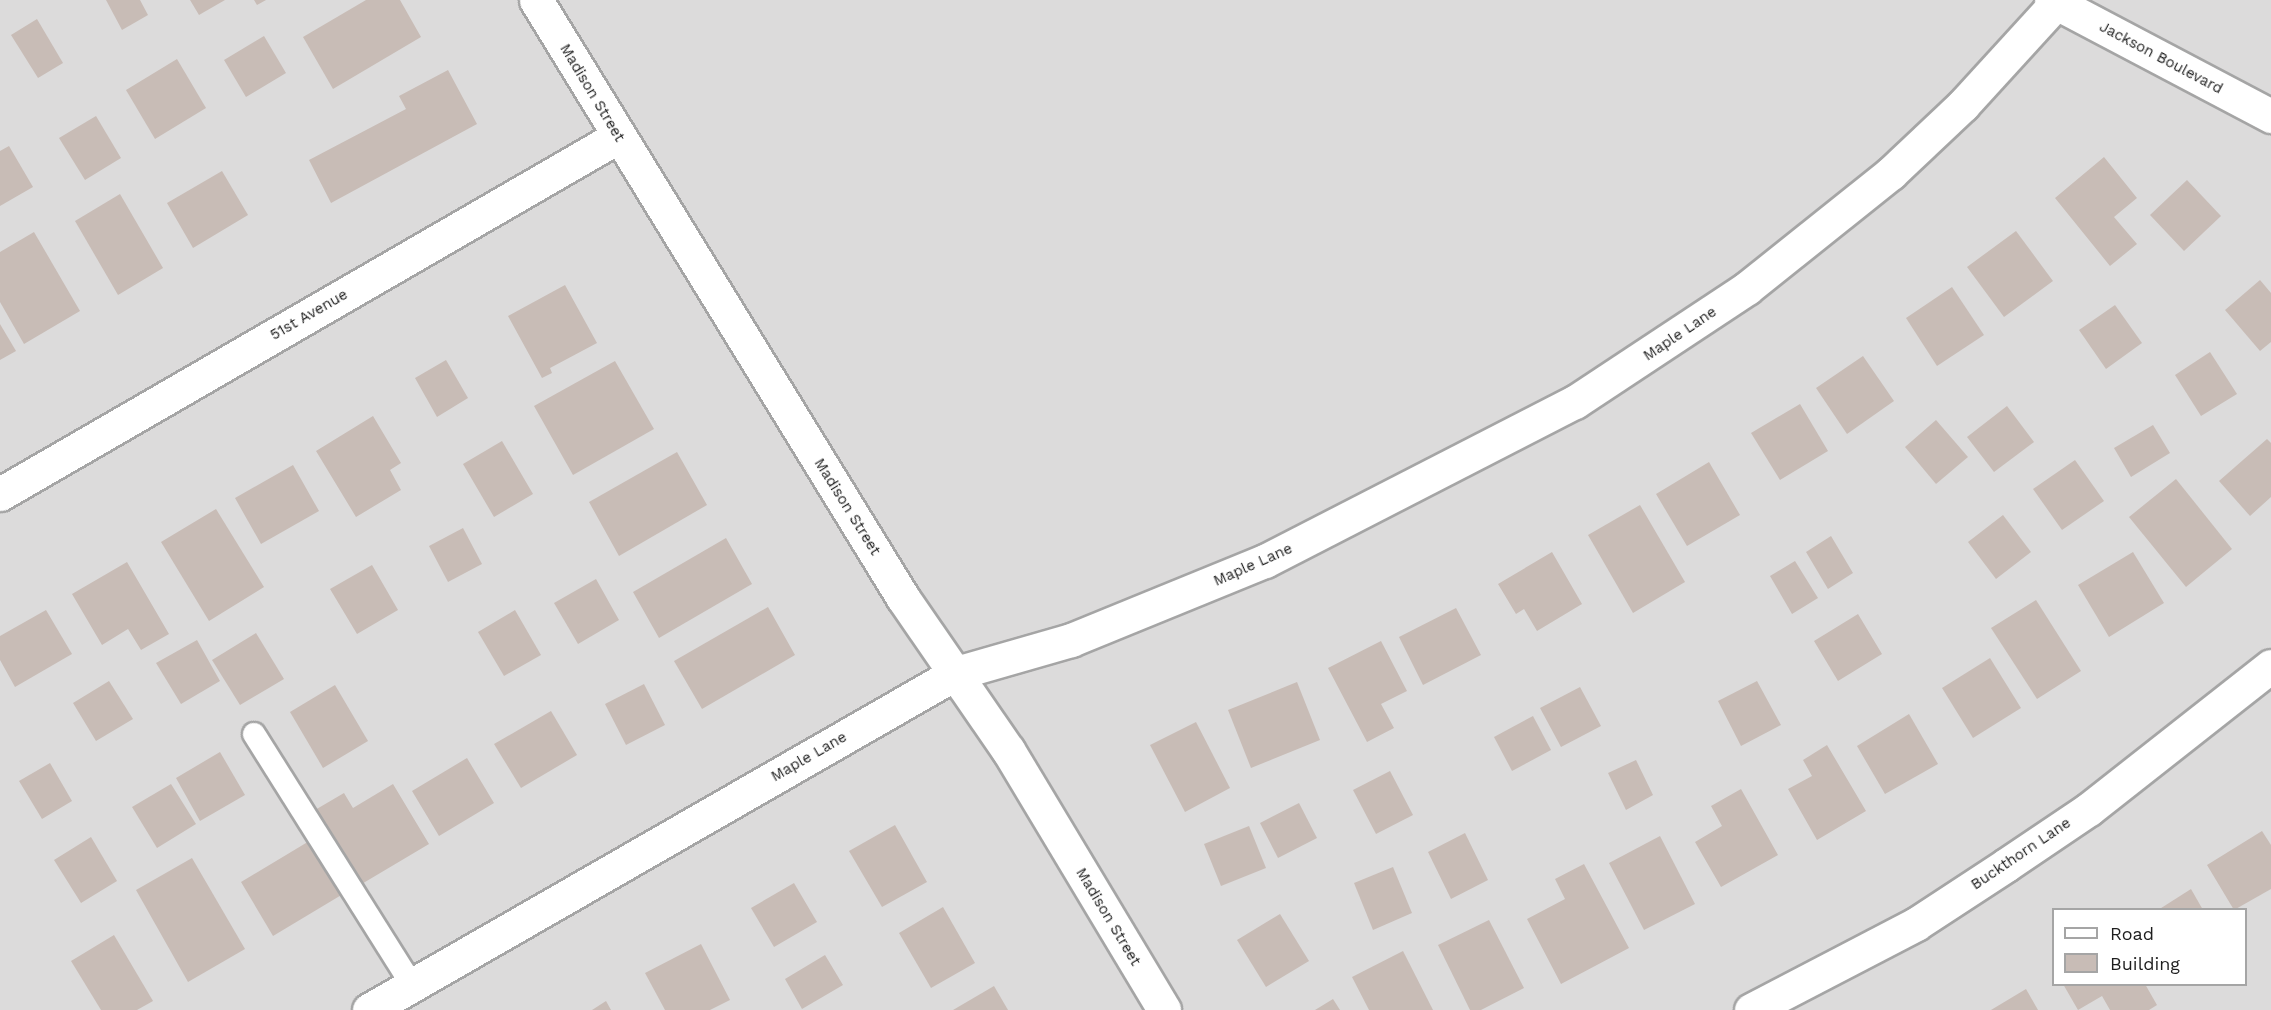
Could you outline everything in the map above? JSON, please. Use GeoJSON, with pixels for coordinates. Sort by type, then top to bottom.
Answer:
{"type":"FeatureCollection","features":[{"type":"Feature","properties":{"kind":"street","name":"Madison Street"},"geometry":{"type":"LineString","coordinates":[[536,0],[903,598],[1008,750],[1164,1010]]}},
{"type":"Feature","properties":{"kind":"street","name":"Jackson Boulevard"},"geometry":{"type":"LineString","coordinates":[[2056,1],[2271,116]]}},
{"type":"Feature","properties":{"kind":"street","name":"Maple Lane"},"geometry":{"type":"LineString","coordinates":[[369,1010],[956,673],[1071,640],[1265,561],[1575,402],[1747,288],[1891,173],[1963,105],[2056,1]]}},
{"type":"Feature","properties":{"kind":"street","name":"51st Avenue"},"geometry":{"type":"LineString","coordinates":[[0,494],[619,136]]}},
{"type":"Feature","properties":{"kind":"street","name":"Buckthorn Lane"},"geometry":{"type":"LineString","coordinates":[[1750,1010],[1916,924],[2006,865],[2089,809],[2271,666]]}},
{"type":"Feature","properties":{"kind":"lane"},"geometry":{"type":"LineString","coordinates":[[254,734],[412,985]]}},
{"type":"Feature","properties":{"kind":"shaded area"},"geometry":{"type":"Polygon","coordinates":[[[0,0],[2271,0],[2271,1010],[0,1010],[0,0]]]}},
{"type":"Feature","properties":{"kind":"building"},"geometry":{"type":"Polygon","coordinates":[[[106,0],[140,0],[148,15],[122,30],[106,0]]]}},
{"type":"Feature","properties":{"kind":"building"},"geometry":{"type":"Polygon","coordinates":[[[190,0],[225,0],[199,15],[190,0]]]}},
{"type":"Feature","properties":{"kind":"building"},"geometry":{"type":"Polygon","coordinates":[[[254,0],[266,0],[257,5],[254,0]]]}},
{"type":"Feature","properties":{"kind":"building"},"geometry":{"type":"Polygon","coordinates":[[[366,0],[400,0],[421,37],[333,89],[303,37],[366,0]]]}},
{"type":"Feature","properties":{"kind":"building"},"geometry":{"type":"Polygon","coordinates":[[[37,19],[63,63],[38,78],[11,35],[37,19]]]}},
{"type":"Feature","properties":{"kind":"building"},"geometry":{"type":"Polygon","coordinates":[[[264,36],[286,73],[246,97],[224,60],[264,36]]]}},
{"type":"Feature","properties":{"kind":"building"},"geometry":{"type":"Polygon","coordinates":[[[177,59],[206,108],[155,139],[126,90],[177,59]]]}},
{"type":"Feature","properties":{"kind":"building"},"geometry":{"type":"Polygon","coordinates":[[[448,70],[477,124],[331,203],[309,160],[406,109],[399,96],[448,70]]]}},
{"type":"Feature","properties":{"kind":"building"},"geometry":{"type":"Polygon","coordinates":[[[96,116],[121,158],[85,180],[59,138],[96,116]]]}},
{"type":"Feature","properties":{"kind":"building"},"geometry":{"type":"Polygon","coordinates":[[[9,146],[33,187],[0,206],[0,151],[9,146]]]}},
{"type":"Feature","properties":{"kind":"building"},"geometry":{"type":"Polygon","coordinates":[[[2104,157],[2137,198],[2114,217],[2137,244],[2110,266],[2055,198],[2104,157]]]}},
{"type":"Feature","properties":{"kind":"building"},"geometry":{"type":"Polygon","coordinates":[[[222,171],[248,215],[193,248],[167,203],[222,171]]]}},
{"type":"Feature","properties":{"kind":"building"},"geometry":{"type":"Polygon","coordinates":[[[2187,180],[2221,216],[2184,251],[2150,215],[2187,180]]]}},
{"type":"Feature","properties":{"kind":"building"},"geometry":{"type":"Polygon","coordinates":[[[120,194],[163,268],[118,295],[75,221],[120,194]]]}},
{"type":"Feature","properties":{"kind":"building"},"geometry":{"type":"Polygon","coordinates":[[[2016,231],[2053,281],[2004,317],[1967,267],[2016,231]]]}},
{"type":"Feature","properties":{"kind":"building"},"geometry":{"type":"Polygon","coordinates":[[[34,232],[80,311],[24,344],[0,302],[0,252],[34,232]]]}},
{"type":"Feature","properties":{"kind":"building"},"geometry":{"type":"Polygon","coordinates":[[[2260,280],[2271,293],[2271,342],[2260,351],[2225,310],[2260,280]]]}},
{"type":"Feature","properties":{"kind":"building"},"geometry":{"type":"Polygon","coordinates":[[[565,285],[597,343],[550,368],[552,373],[542,378],[508,316],[565,285]]]}},
{"type":"Feature","properties":{"kind":"building"},"geometry":{"type":"Polygon","coordinates":[[[1952,287],[1984,335],[1937,366],[1906,318],[1952,287]]]}},
{"type":"Feature","properties":{"kind":"building"},"geometry":{"type":"Polygon","coordinates":[[[2115,305],[2142,343],[2106,369],[2079,330],[2115,305]]]}},
{"type":"Feature","properties":{"kind":"building"},"geometry":{"type":"Polygon","coordinates":[[[0,324],[16,351],[0,360],[0,324]]]}},
{"type":"Feature","properties":{"kind":"building"},"geometry":{"type":"Polygon","coordinates":[[[2210,352],[2237,394],[2201,416],[2175,375],[2210,352]]]}},
{"type":"Feature","properties":{"kind":"building"},"geometry":{"type":"Polygon","coordinates":[[[1863,356],[1894,401],[1847,434],[1816,388],[1863,356]]]}},
{"type":"Feature","properties":{"kind":"building"},"geometry":{"type":"Polygon","coordinates":[[[446,360],[468,398],[437,417],[415,378],[446,360]]]}},
{"type":"Feature","properties":{"kind":"building"},"geometry":{"type":"Polygon","coordinates":[[[615,361],[654,429],[573,475],[534,406],[615,361]]]}},
{"type":"Feature","properties":{"kind":"building"},"geometry":{"type":"Polygon","coordinates":[[[1800,404],[1828,451],[1780,480],[1751,433],[1800,404]]]}},
{"type":"Feature","properties":{"kind":"building"},"geometry":{"type":"Polygon","coordinates":[[[2007,406],[2034,442],[1994,472],[1967,437],[2007,406]]]}},
{"type":"Feature","properties":{"kind":"building"},"geometry":{"type":"Polygon","coordinates":[[[373,416],[401,463],[390,470],[401,490],[356,517],[316,451],[373,416]]]}},
{"type":"Feature","properties":{"kind":"building"},"geometry":{"type":"Polygon","coordinates":[[[1936,420],[1968,457],[1936,484],[1905,447],[1936,420]]]}},
{"type":"Feature","properties":{"kind":"building"},"geometry":{"type":"Polygon","coordinates":[[[2153,425],[2170,453],[2131,477],[2114,448],[2153,425]]]}},
{"type":"Feature","properties":{"kind":"building"},"geometry":{"type":"Polygon","coordinates":[[[2267,439],[2271,443],[2271,497],[2250,516],[2219,481],[2267,439]]]}},
{"type":"Feature","properties":{"kind":"building"},"geometry":{"type":"Polygon","coordinates":[[[502,441],[533,494],[494,517],[463,464],[502,441]]]}},
{"type":"Feature","properties":{"kind":"building"},"geometry":{"type":"Polygon","coordinates":[[[677,452],[707,505],[619,556],[589,502],[677,452]]]}},
{"type":"Feature","properties":{"kind":"building"},"geometry":{"type":"Polygon","coordinates":[[[2075,460],[2104,501],[2062,530],[2033,489],[2075,460]]]}},
{"type":"Feature","properties":{"kind":"building"},"geometry":{"type":"Polygon","coordinates":[[[1709,462],[1740,515],[1687,546],[1656,494],[1709,462]]]}},
{"type":"Feature","properties":{"kind":"building"},"geometry":{"type":"Polygon","coordinates":[[[293,465],[319,511],[261,544],[235,498],[293,465]]]}},
{"type":"Feature","properties":{"kind":"building"},"geometry":{"type":"Polygon","coordinates":[[[2176,479],[2232,549],[2186,587],[2129,517],[2176,479]]]}},
{"type":"Feature","properties":{"kind":"building"},"geometry":{"type":"Polygon","coordinates":[[[1640,505],[1685,582],[1633,613],[1588,535],[1640,505]]]}},
{"type":"Feature","properties":{"kind":"building"},"geometry":{"type":"Polygon","coordinates":[[[216,509],[264,587],[209,621],[161,542],[216,509]]]}},
{"type":"Feature","properties":{"kind":"building"},"geometry":{"type":"Polygon","coordinates":[[[2003,515],[2031,552],[1996,579],[1968,542],[2003,515]]]}},
{"type":"Feature","properties":{"kind":"building"},"geometry":{"type":"Polygon","coordinates":[[[463,528],[482,564],[448,582],[429,546],[463,528]]]}},
{"type":"Feature","properties":{"kind":"building"},"geometry":{"type":"Polygon","coordinates":[[[1831,536],[1853,573],[1828,589],[1806,552],[1831,536]]]}},
{"type":"Feature","properties":{"kind":"building"},"geometry":{"type":"Polygon","coordinates":[[[726,538],[752,584],[659,638],[633,592],[726,538]]]}},
{"type":"Feature","properties":{"kind":"building"},"geometry":{"type":"Polygon","coordinates":[[[1552,552],[1582,604],[1537,631],[1524,609],[1516,614],[1498,584],[1552,552]]]}},
{"type":"Feature","properties":{"kind":"building"},"geometry":{"type":"Polygon","coordinates":[[[2133,552],[2164,603],[2109,637],[2078,585],[2133,552]]]}},
{"type":"Feature","properties":{"kind":"building"},"geometry":{"type":"Polygon","coordinates":[[[1795,561],[1818,598],[1792,614],[1770,576],[1795,561]]]}},
{"type":"Feature","properties":{"kind":"building"},"geometry":{"type":"Polygon","coordinates":[[[127,562],[169,634],[141,650],[128,629],[102,645],[72,594],[127,562]]]}},
{"type":"Feature","properties":{"kind":"building"},"geometry":{"type":"Polygon","coordinates":[[[372,565],[398,610],[357,634],[330,589],[372,565]]]}},
{"type":"Feature","properties":{"kind":"building"},"geometry":{"type":"Polygon","coordinates":[[[596,579],[619,620],[578,644],[554,603],[596,579]]]}},
{"type":"Feature","properties":{"kind":"building"},"geometry":{"type":"Polygon","coordinates":[[[2036,600],[2081,671],[2037,699],[1991,628],[2036,600]]]}},
{"type":"Feature","properties":{"kind":"building"},"geometry":{"type":"Polygon","coordinates":[[[768,607],[795,655],[702,709],[674,661],[768,607]]]}},
{"type":"Feature","properties":{"kind":"building"},"geometry":{"type":"Polygon","coordinates":[[[1456,608],[1481,655],[1423,685],[1399,637],[1456,608]]]}},
{"type":"Feature","properties":{"kind":"building"},"geometry":{"type":"Polygon","coordinates":[[[46,610],[72,654],[15,687],[0,660],[0,636],[46,610]]]}},
{"type":"Feature","properties":{"kind":"building"},"geometry":{"type":"Polygon","coordinates":[[[515,610],[541,655],[504,676],[478,632],[515,610]]]}},
{"type":"Feature","properties":{"kind":"building"},"geometry":{"type":"Polygon","coordinates":[[[1858,614],[1882,654],[1838,681],[1814,641],[1858,614]]]}},
{"type":"Feature","properties":{"kind":"building"},"geometry":{"type":"Polygon","coordinates":[[[256,633],[284,679],[240,705],[212,660],[256,633]]]}},
{"type":"Feature","properties":{"kind":"building"},"geometry":{"type":"Polygon","coordinates":[[[197,640],[220,681],[181,704],[156,663],[197,640]]]}},
{"type":"Feature","properties":{"kind":"building"},"geometry":{"type":"Polygon","coordinates":[[[1381,641],[1407,691],[1381,704],[1394,728],[1367,742],[1328,668],[1381,641]]]}},
{"type":"Feature","properties":{"kind":"building"},"geometry":{"type":"Polygon","coordinates":[[[1990,658],[2021,708],[1973,738],[1942,688],[1990,658]]]}},
{"type":"Feature","properties":{"kind":"building"},"geometry":{"type":"Polygon","coordinates":[[[109,681],[133,719],[96,741],[73,703],[109,681]]]}},
{"type":"Feature","properties":{"kind":"building"},"geometry":{"type":"Polygon","coordinates":[[[1757,681],[1781,725],[1741,746],[1718,701],[1757,681]]]}},
{"type":"Feature","properties":{"kind":"building"},"geometry":{"type":"Polygon","coordinates":[[[1297,682],[1320,740],[1251,768],[1228,710],[1297,682]]]}},
{"type":"Feature","properties":{"kind":"building"},"geometry":{"type":"Polygon","coordinates":[[[644,684],[665,725],[626,745],[605,704],[644,684]]]}},
{"type":"Feature","properties":{"kind":"building"},"geometry":{"type":"Polygon","coordinates":[[[335,685],[368,741],[323,768],[290,712],[335,685]]]}},
{"type":"Feature","properties":{"kind":"building"},"geometry":{"type":"Polygon","coordinates":[[[1580,687],[1601,726],[1561,747],[1540,708],[1580,687]]]}},
{"type":"Feature","properties":{"kind":"building"},"geometry":{"type":"Polygon","coordinates":[[[551,711],[577,755],[521,788],[494,744],[551,711]]]}},
{"type":"Feature","properties":{"kind":"building"},"geometry":{"type":"Polygon","coordinates":[[[1909,714],[1938,764],[1885,794],[1857,746],[1909,714]]]}},
{"type":"Feature","properties":{"kind":"building"},"geometry":{"type":"Polygon","coordinates":[[[1533,716],[1551,750],[1512,771],[1494,737],[1533,716]]]}},
{"type":"Feature","properties":{"kind":"building"},"geometry":{"type":"Polygon","coordinates":[[[1196,722],[1230,788],[1185,812],[1150,745],[1196,722]]]}},
{"type":"Feature","properties":{"kind":"building"},"geometry":{"type":"Polygon","coordinates":[[[1827,745],[1866,811],[1817,840],[1788,789],[1812,776],[1803,760],[1827,745]]]}},
{"type":"Feature","properties":{"kind":"building"},"geometry":{"type":"Polygon","coordinates":[[[220,752],[245,795],[200,821],[176,778],[220,752]]]}},
{"type":"Feature","properties":{"kind":"building"},"geometry":{"type":"Polygon","coordinates":[[[467,758],[494,803],[439,836],[412,791],[467,758]]]}},
{"type":"Feature","properties":{"kind":"building"},"geometry":{"type":"Polygon","coordinates":[[[1636,760],[1653,795],[1626,810],[1608,773],[1636,760]]]}},
{"type":"Feature","properties":{"kind":"building"},"geometry":{"type":"Polygon","coordinates":[[[50,763],[72,801],[42,819],[19,781],[50,763]]]}},
{"type":"Feature","properties":{"kind":"building"},"geometry":{"type":"Polygon","coordinates":[[[1390,771],[1413,815],[1376,834],[1353,790],[1390,771]]]}},
{"type":"Feature","properties":{"kind":"building"},"geometry":{"type":"Polygon","coordinates":[[[171,784],[196,824],[157,848],[132,807],[171,784]]]}},
{"type":"Feature","properties":{"kind":"building"},"geometry":{"type":"Polygon","coordinates":[[[393,784],[429,844],[360,885],[315,810],[344,793],[353,808],[393,784]]]}},
{"type":"Feature","properties":{"kind":"building"},"geometry":{"type":"Polygon","coordinates":[[[1741,789],[1778,855],[1721,887],[1695,842],[1722,826],[1711,806],[1741,789]]]}},
{"type":"Feature","properties":{"kind":"building"},"geometry":{"type":"Polygon","coordinates":[[[1299,803],[1317,838],[1278,858],[1260,823],[1299,803]]]}},
{"type":"Feature","properties":{"kind":"building"},"geometry":{"type":"Polygon","coordinates":[[[895,825],[927,882],[882,907],[849,851],[895,825]]]}},
{"type":"Feature","properties":{"kind":"building"},"geometry":{"type":"Polygon","coordinates":[[[1249,826],[1266,868],[1221,886],[1204,844],[1249,826]]]}},
{"type":"Feature","properties":{"kind":"building"},"geometry":{"type":"Polygon","coordinates":[[[2262,831],[2271,845],[2271,889],[2238,908],[2233,908],[2207,865],[2262,831]]]}},
{"type":"Feature","properties":{"kind":"building"},"geometry":{"type":"Polygon","coordinates":[[[1465,833],[1488,880],[1451,899],[1428,852],[1465,833]]]}},
{"type":"Feature","properties":{"kind":"building"},"geometry":{"type":"Polygon","coordinates":[[[1660,836],[1695,904],[1644,930],[1609,863],[1660,836]]]}},
{"type":"Feature","properties":{"kind":"building"},"geometry":{"type":"Polygon","coordinates":[[[91,837],[117,881],[81,903],[54,860],[91,837]]]}},
{"type":"Feature","properties":{"kind":"building"},"geometry":{"type":"Polygon","coordinates":[[[311,840],[343,894],[273,936],[241,882],[311,840]]]}},
{"type":"Feature","properties":{"kind":"building"},"geometry":{"type":"Polygon","coordinates":[[[192,858],[245,949],[188,982],[136,890],[192,858]]]}},
{"type":"Feature","properties":{"kind":"building"},"geometry":{"type":"Polygon","coordinates":[[[1584,864],[1629,948],[1561,984],[1527,919],[1565,899],[1555,879],[1584,864]]]}},
{"type":"Feature","properties":{"kind":"building"},"geometry":{"type":"Polygon","coordinates":[[[1393,867],[1412,913],[1373,930],[1354,883],[1393,867]]]}},
{"type":"Feature","properties":{"kind":"building"},"geometry":{"type":"Polygon","coordinates":[[[794,883],[817,922],[774,947],[751,908],[794,883]]]}},
{"type":"Feature","properties":{"kind":"building"},"geometry":{"type":"Polygon","coordinates":[[[2191,889],[2202,908],[2161,908],[2191,889]]]}},
{"type":"Feature","properties":{"kind":"building"},"geometry":{"type":"Polygon","coordinates":[[[943,907],[975,963],[931,988],[899,933],[943,907]]]}},
{"type":"Feature","properties":{"kind":"building"},"geometry":{"type":"Polygon","coordinates":[[[1280,914],[1309,961],[1266,987],[1237,940],[1280,914]]]}},
{"type":"Feature","properties":{"kind":"building"},"geometry":{"type":"Polygon","coordinates":[[[1489,920],[1524,988],[1481,1010],[1470,1010],[1438,945],[1489,920]]]}},
{"type":"Feature","properties":{"kind":"building"},"geometry":{"type":"Polygon","coordinates":[[[114,935],[153,1001],[137,1010],[101,1010],[71,961],[114,935]]]}},
{"type":"Feature","properties":{"kind":"building"},"geometry":{"type":"Polygon","coordinates":[[[701,944],[730,1000],[710,1010],[665,1010],[645,973],[701,944]]]}},
{"type":"Feature","properties":{"kind":"building"},"geometry":{"type":"Polygon","coordinates":[[[1403,951],[1433,1010],[1369,1010],[1352,977],[1403,951]]]}},
{"type":"Feature","properties":{"kind":"building"},"geometry":{"type":"Polygon","coordinates":[[[825,955],[843,985],[802,1009],[785,979],[825,955]]]}},
{"type":"Feature","properties":{"kind":"building"},"geometry":{"type":"Polygon","coordinates":[[[994,986],[1008,1010],[953,1010],[994,986]]]}},
{"type":"Feature","properties":{"kind":"building"},"geometry":{"type":"Polygon","coordinates":[[[2064,986],[2146,986],[2157,1005],[2149,1010],[2110,1010],[2102,996],[2078,1010],[2064,986]]]}},
{"type":"Feature","properties":{"kind":"building"},"geometry":{"type":"Polygon","coordinates":[[[2026,989],[2038,1010],[1991,1010],[2026,989]]]}},
{"type":"Feature","properties":{"kind":"building"},"geometry":{"type":"Polygon","coordinates":[[[1333,999],[1340,1010],[1315,1010],[1333,999]]]}},
{"type":"Feature","properties":{"kind":"building"},"geometry":{"type":"Polygon","coordinates":[[[606,1001],[611,1010],[592,1010],[606,1001]]]}}]}
